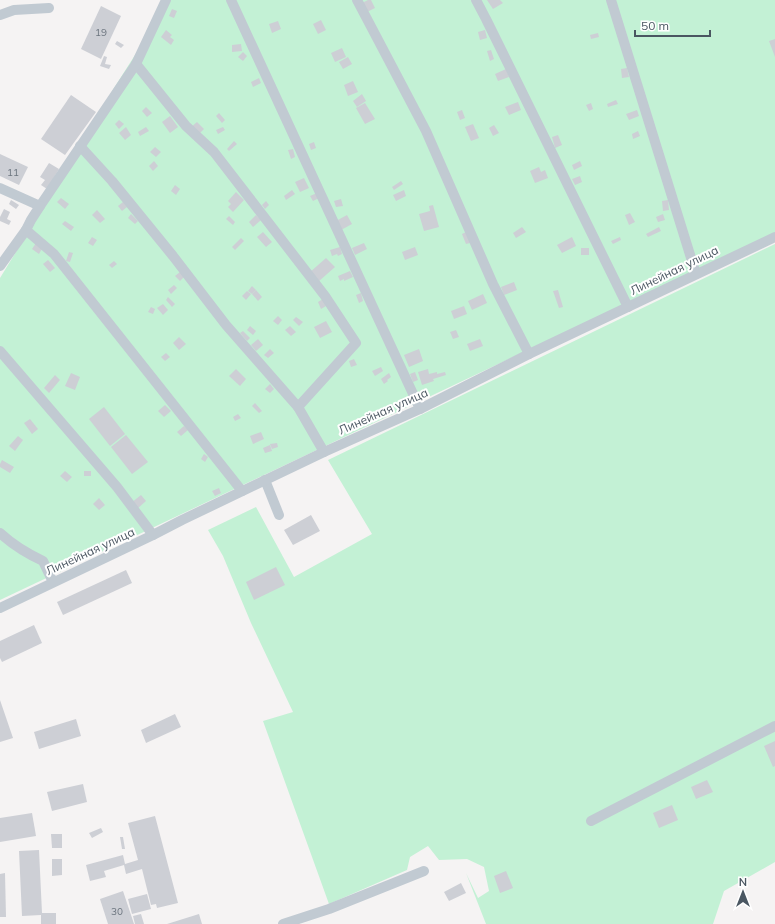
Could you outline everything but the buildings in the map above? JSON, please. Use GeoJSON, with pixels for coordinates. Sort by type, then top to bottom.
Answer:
{"type":"FeatureCollection","features":[{"type":"Feature","properties":{"kind":"street"},"geometry":{"type":"LineString","coordinates":[[0,266],[26,230],[40,206],[136,64],[166,0]]}},
{"type":"Feature","properties":{"kind":"street"},"geometry":{"type":"LineString","coordinates":[[231,0],[420,409]]}},
{"type":"Feature","properties":{"kind":"street"},"geometry":{"type":"LineString","coordinates":[[357,0],[426,131],[493,284],[529,354]]}},
{"type":"Feature","properties":{"kind":"street"},"geometry":{"type":"LineString","coordinates":[[476,0],[628,307]]}},
{"type":"Feature","properties":{"kind":"street"},"geometry":{"type":"LineString","coordinates":[[611,0],[696,274]]}},
{"type":"Feature","properties":{"kind":"street"},"geometry":{"type":"LineString","coordinates":[[0,16],[14,10],[49,8]]}},
{"type":"Feature","properties":{"kind":"street"},"geometry":{"type":"LineString","coordinates":[[136,64],[186,126],[214,152],[325,296],[356,343],[298,406]]}},
{"type":"Feature","properties":{"kind":"street"},"geometry":{"type":"LineString","coordinates":[[80,146],[112,181],[226,325],[298,406],[324,452]]}},
{"type":"Feature","properties":{"kind":"street"},"geometry":{"type":"LineString","coordinates":[[0,188],[40,206]]}},
{"type":"Feature","properties":{"kind":"street"},"geometry":{"type":"LineString","coordinates":[[26,230],[54,254],[242,491]]}},
{"type":"Feature","properties":{"kind":"street","name":"Линейная улица"},"geometry":{"type":"LineString","coordinates":[[0,608],[264,480],[420,409],[529,354],[775,236]]}},
{"type":"Feature","properties":{"kind":"street"},"geometry":{"type":"LineString","coordinates":[[0,351],[117,487],[153,535]]}},
{"type":"Feature","properties":{"kind":"street"},"geometry":{"type":"LineString","coordinates":[[264,480],[279,515]]}},
{"type":"Feature","properties":{"kind":"street"},"geometry":{"type":"LineString","coordinates":[[0,533],[34,557],[43,561],[53,582]]}},
{"type":"Feature","properties":{"kind":"street"},"geometry":{"type":"LineString","coordinates":[[591,821],[775,726]]}},
{"type":"Feature","properties":{"kind":"street"},"geometry":{"type":"LineString","coordinates":[[283,924],[329,909],[424,871]]}},
{"type":"Feature","properties":{"kind":"green space"},"geometry":{"type":"Polygon","coordinates":[[[170,0],[775,0],[775,233],[0,600],[0,278],[114,88],[170,0]]]}},
{"type":"Feature","properties":{"kind":"green space"},"geometry":{"type":"Polygon","coordinates":[[[775,244],[775,862],[724,891],[713,924],[486,924],[466,873],[478,898],[489,891],[484,867],[467,859],[439,860],[428,846],[410,857],[407,870],[329,904],[263,721],[293,712],[251,623],[223,556],[208,530],[256,507],[294,577],[372,534],[328,460],[775,244]]]}}]}
